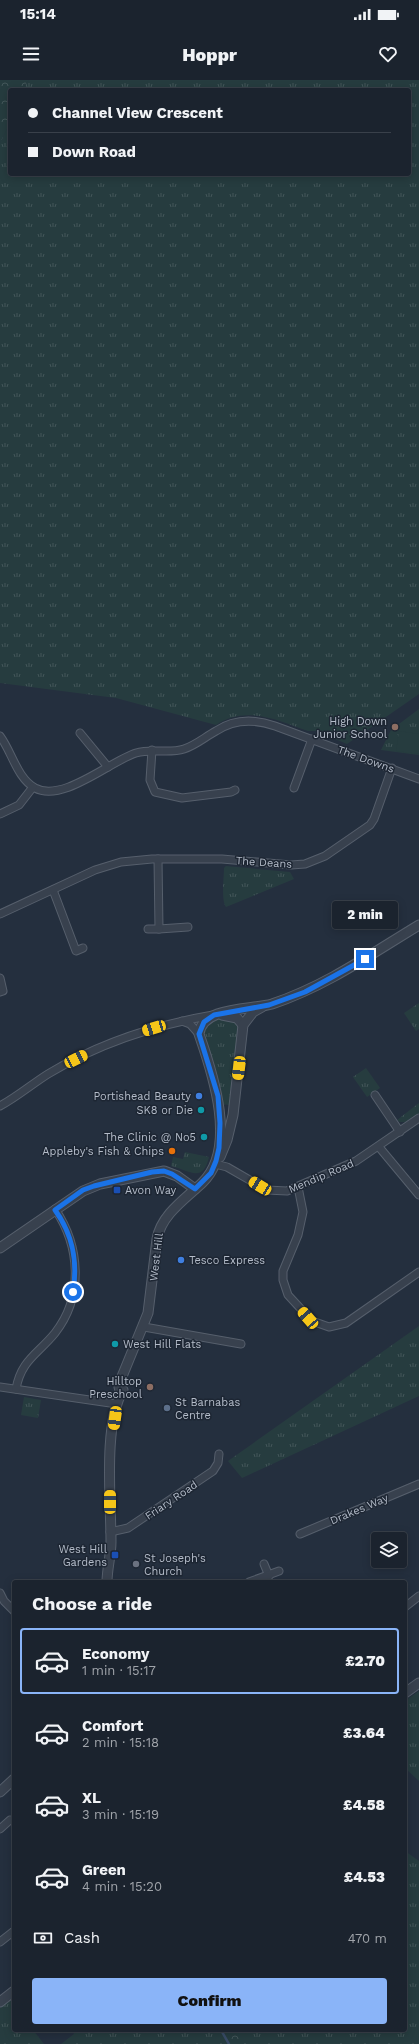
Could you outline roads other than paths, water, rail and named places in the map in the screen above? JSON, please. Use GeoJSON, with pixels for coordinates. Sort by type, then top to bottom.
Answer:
{"type":"FeatureCollection","features":[{"type":"Feature","properties":{"kind":"street","name":"The Downs"},"geometry":{"type":"LineString","coordinates":[[33,787],[46,791],[63,789],[86,780],[130,755],[152,750],[182,750],[198,743],[226,725],[246,721],[264,722],[419,779]]}},
{"type":"Feature","properties":{"kind":"street"},"geometry":{"type":"LineString","coordinates":[[85,739],[90,732]]}},
{"type":"Feature","properties":{"kind":"street"},"geometry":{"type":"LineString","coordinates":[[80,733],[108,767]]}},
{"type":"Feature","properties":{"kind":"street"},"geometry":{"type":"LineString","coordinates":[[0,736],[23,777],[33,787],[19,805],[0,814]]}},
{"type":"Feature","properties":{"kind":"street"},"geometry":{"type":"LineString","coordinates":[[294,788],[312,739]]}},
{"type":"Feature","properties":{"kind":"street"},"geometry":{"type":"LineString","coordinates":[[152,750],[150,778],[151,788],[155,792],[180,798],[232,794]]}},
{"type":"Feature","properties":{"kind":"street","name":"The Deans"},"geometry":{"type":"LineString","coordinates":[[0,914],[107,865],[158,859],[222,859],[291,865],[316,861],[370,824],[374,819],[392,768]]}},
{"type":"Feature","properties":{"kind":"street"},"geometry":{"type":"LineString","coordinates":[[158,859],[159,928]]}},
{"type":"Feature","properties":{"kind":"street"},"geometry":{"type":"LineString","coordinates":[[53,890],[76,951]]}},
{"type":"Feature","properties":{"kind":"street"},"geometry":{"type":"LineString","coordinates":[[0,1106],[49,1073],[84,1055],[124,1038],[173,1022],[263,1006],[305,992],[325,982],[419,924]]}},
{"type":"Feature","properties":{"kind":"street"},"geometry":{"type":"LineString","coordinates":[[148,928],[188,927]]}},
{"type":"Feature","properties":{"kind":"street"},"geometry":{"type":"LineString","coordinates":[[0,978],[5,991]]}},
{"type":"Feature","properties":{"kind":"street"},"geometry":{"type":"LineString","coordinates":[[173,1022],[186,1022],[199,1034],[204,1022],[216,1015],[234,1017],[243,1025],[253,1012],[263,1006]]}},
{"type":"Feature","properties":{"kind":"street","name":"West Hill"},"geometry":{"type":"LineString","coordinates":[[107,1580],[110,1532],[110,1461],[117,1404],[121,1394],[120,1382],[144,1327],[150,1305],[156,1239],[159,1229],[171,1213],[207,1178],[226,1142],[233,1115],[243,1025]]}},
{"type":"Feature","properties":{"kind":"street","name":"West Hill"},"geometry":{"type":"LineString","coordinates":[[199,1034],[215,1082],[219,1114],[219,1148],[216,1162]]}},
{"type":"Feature","properties":{"kind":"street"},"geometry":{"type":"LineString","coordinates":[[375,1095],[400,1132]]}},
{"type":"Feature","properties":{"kind":"street"},"geometry":{"type":"LineString","coordinates":[[219,1114],[233,1115]]}},
{"type":"Feature","properties":{"kind":"street","name":"Mendip Road"},"geometry":{"type":"LineString","coordinates":[[216,1162],[270,1191],[283,1192],[348,1166],[379,1147],[419,1118]]}},
{"type":"Feature","properties":{"kind":"street"},"geometry":{"type":"LineString","coordinates":[[379,1147],[419,1195]]}},
{"type":"Feature","properties":{"kind":"street"},"geometry":{"type":"LineString","coordinates":[[0,1248],[83,1190],[94,1186],[152,1172],[164,1171],[172,1174],[195,1189]]}},
{"type":"Feature","properties":{"kind":"street"},"geometry":{"type":"LineString","coordinates":[[298,1187],[304,1212],[298,1235],[283,1271],[282,1280],[288,1296],[312,1321],[329,1327],[346,1324],[419,1272]]}},
{"type":"Feature","properties":{"kind":"street"},"geometry":{"type":"LineString","coordinates":[[16,1389],[22,1367],[59,1327],[67,1313],[73,1292],[76,1270],[74,1252],[68,1230],[55,1210]]}},
{"type":"Feature","properties":{"kind":"street"},"geometry":{"type":"LineString","coordinates":[[144,1327],[241,1344]]}},
{"type":"Feature","properties":{"kind":"street"},"geometry":{"type":"LineString","coordinates":[[0,1387],[117,1404]]}},
{"type":"Feature","properties":{"kind":"street","name":"Friary Road"},"geometry":{"type":"LineString","coordinates":[[110,1532],[128,1528],[213,1471],[218,1463],[220,1454]]}},
{"type":"Feature","properties":{"kind":"street","name":"Drakes Way"},"geometry":{"type":"LineString","coordinates":[[300,1534],[419,1484]]}},
{"type":"Feature","properties":{"kind":"street"},"geometry":{"type":"LineString","coordinates":[[264,1564],[269,1576]]}},
{"type":"Feature","properties":{"kind":"street"},"geometry":{"type":"LineString","coordinates":[[256,1580],[279,1571]]}},
{"type":"Feature","properties":{"kind":"street"},"geometry":{"type":"LineString","coordinates":[[0,1593],[4,1601],[12,1609]]}},
{"type":"Feature","properties":{"kind":"street"},"geometry":{"type":"LineString","coordinates":[[407,1605],[419,1596]]}},
{"type":"Feature","properties":{"kind":"street"},"geometry":{"type":"LineString","coordinates":[[407,1692],[419,1683]]}},
{"type":"Feature","properties":{"kind":"street"},"geometry":{"type":"LineString","coordinates":[[0,1792],[12,1781]]}},
{"type":"Feature","properties":{"kind":"street"},"geometry":{"type":"LineString","coordinates":[[0,1829],[10,1820]]}},
{"type":"Feature","properties":{"kind":"street"},"geometry":{"type":"LineString","coordinates":[[0,1942],[12,1933]]}},
{"type":"Feature","properties":{"kind":"street"},"geometry":{"type":"LineString","coordinates":[[0,2002],[12,1993]]}},
{"type":"Feature","properties":{"kind":"waterway"},"geometry":{"type":"LineString","coordinates":[[222,2032],[229,2044]]}},
{"type":"Feature","properties":{"kind":"place","name":"High Down Junior School"},"geometry":{"type":"Point","coordinates":[395,727]}},
{"type":"Feature","properties":{"kind":"place","name":"Portishead Beauty"},"geometry":{"type":"Point","coordinates":[199,1096]}},
{"type":"Feature","properties":{"kind":"place","name":"SK8 or Die"},"geometry":{"type":"Point","coordinates":[201,1110]}},
{"type":"Feature","properties":{"kind":"place","name":"The Clinic @ No5"},"geometry":{"type":"Point","coordinates":[204,1137]}},
{"type":"Feature","properties":{"kind":"place","name":"Appleby's Fish & Chips"},"geometry":{"type":"Point","coordinates":[172,1151]}},
{"type":"Feature","properties":{"kind":"place","name":"Avon Way"},"geometry":{"type":"Point","coordinates":[117,1190]}},
{"type":"Feature","properties":{"kind":"place","name":"Tesco Express"},"geometry":{"type":"Point","coordinates":[181,1260]}},
{"type":"Feature","properties":{"kind":"place","name":"West Hill Flats"},"geometry":{"type":"Point","coordinates":[115,1344]}},
{"type":"Feature","properties":{"kind":"place","name":"Hilltop Preschool"},"geometry":{"type":"Point","coordinates":[150,1387]}},
{"type":"Feature","properties":{"kind":"place","name":"St Barnabas Centre"},"geometry":{"type":"Point","coordinates":[167,1408]}},
{"type":"Feature","properties":{"kind":"place","name":"West Hill Gardens"},"geometry":{"type":"Point","coordinates":[115,1555]}},
{"type":"Feature","properties":{"kind":"place","name":"St Joseph's Church"},"geometry":{"type":"Point","coordinates":[136,1564]}}]}
